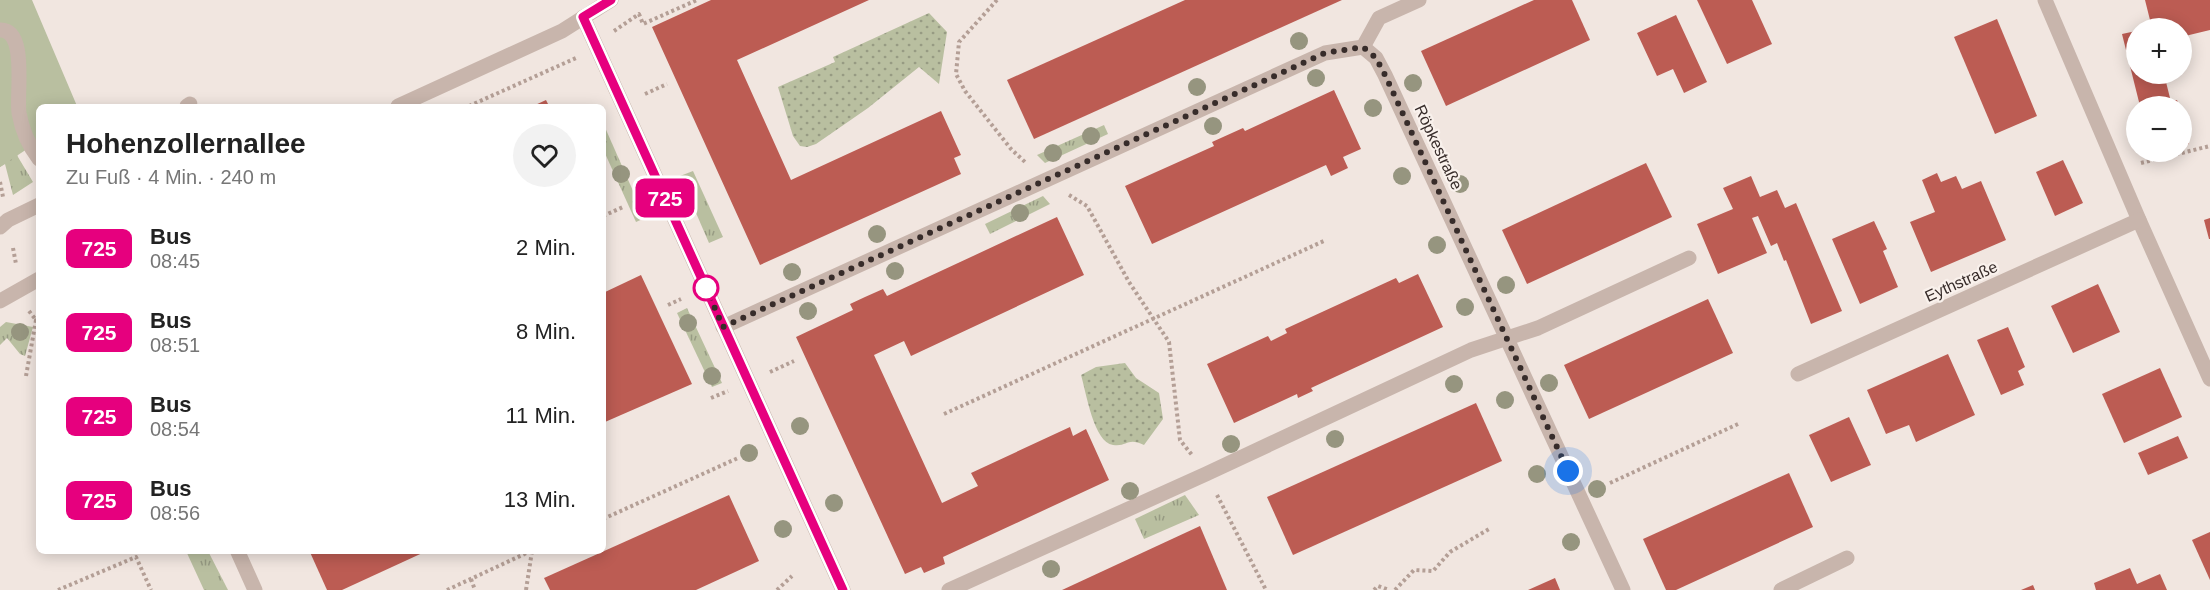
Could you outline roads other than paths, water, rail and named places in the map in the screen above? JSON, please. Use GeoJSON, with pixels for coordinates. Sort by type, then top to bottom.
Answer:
{"type":"FeatureCollection","features":[{"type":"Feature","properties":{"kind":"street"},"geometry":{"type":"LineString","coordinates":[[402,104],[561,31],[611,0]]}},
{"type":"Feature","properties":{"kind":"street"},"geometry":{"type":"LineString","coordinates":[[723,327],[1325,53],[1363,47],[1379,18],[1419,0]]}},
{"type":"Feature","properties":{"kind":"street"},"geometry":{"type":"LineString","coordinates":[[2045,0],[2210,379]]}},
{"type":"Feature","properties":{"kind":"street"},"geometry":{"type":"LineString","coordinates":[[583,17],[843,590]]}},
{"type":"Feature","properties":{"kind":"street"},"geometry":{"type":"LineString","coordinates":[[0,30],[13,36],[19,50],[18,111],[22,128],[36,155]]}},
{"type":"Feature","properties":{"kind":"street","name":"Röpkestraße"},"geometry":{"type":"LineString","coordinates":[[1363,47],[1376,58],[1385,75],[1623,590]]}},
{"type":"Feature","properties":{"kind":"street"},"geometry":{"type":"LineString","coordinates":[[0,227],[15,216],[36,206]]}},
{"type":"Feature","properties":{"kind":"street","name":"Eythstraße"},"geometry":{"type":"LineString","coordinates":[[1798,374],[2139,220]]}},
{"type":"Feature","properties":{"kind":"street"},"geometry":{"type":"LineString","coordinates":[[948,590],[1206,474],[1471,350],[1538,328],[1689,258]]}},
{"type":"Feature","properties":{"kind":"street"},"geometry":{"type":"LineString","coordinates":[[0,301],[36,281]]}},
{"type":"Feature","properties":{"kind":"street"},"geometry":{"type":"LineString","coordinates":[[239,554],[255,590]]}},
{"type":"Feature","properties":{"kind":"street"},"geometry":{"type":"LineString","coordinates":[[1781,590],[1847,558]]}}]}
